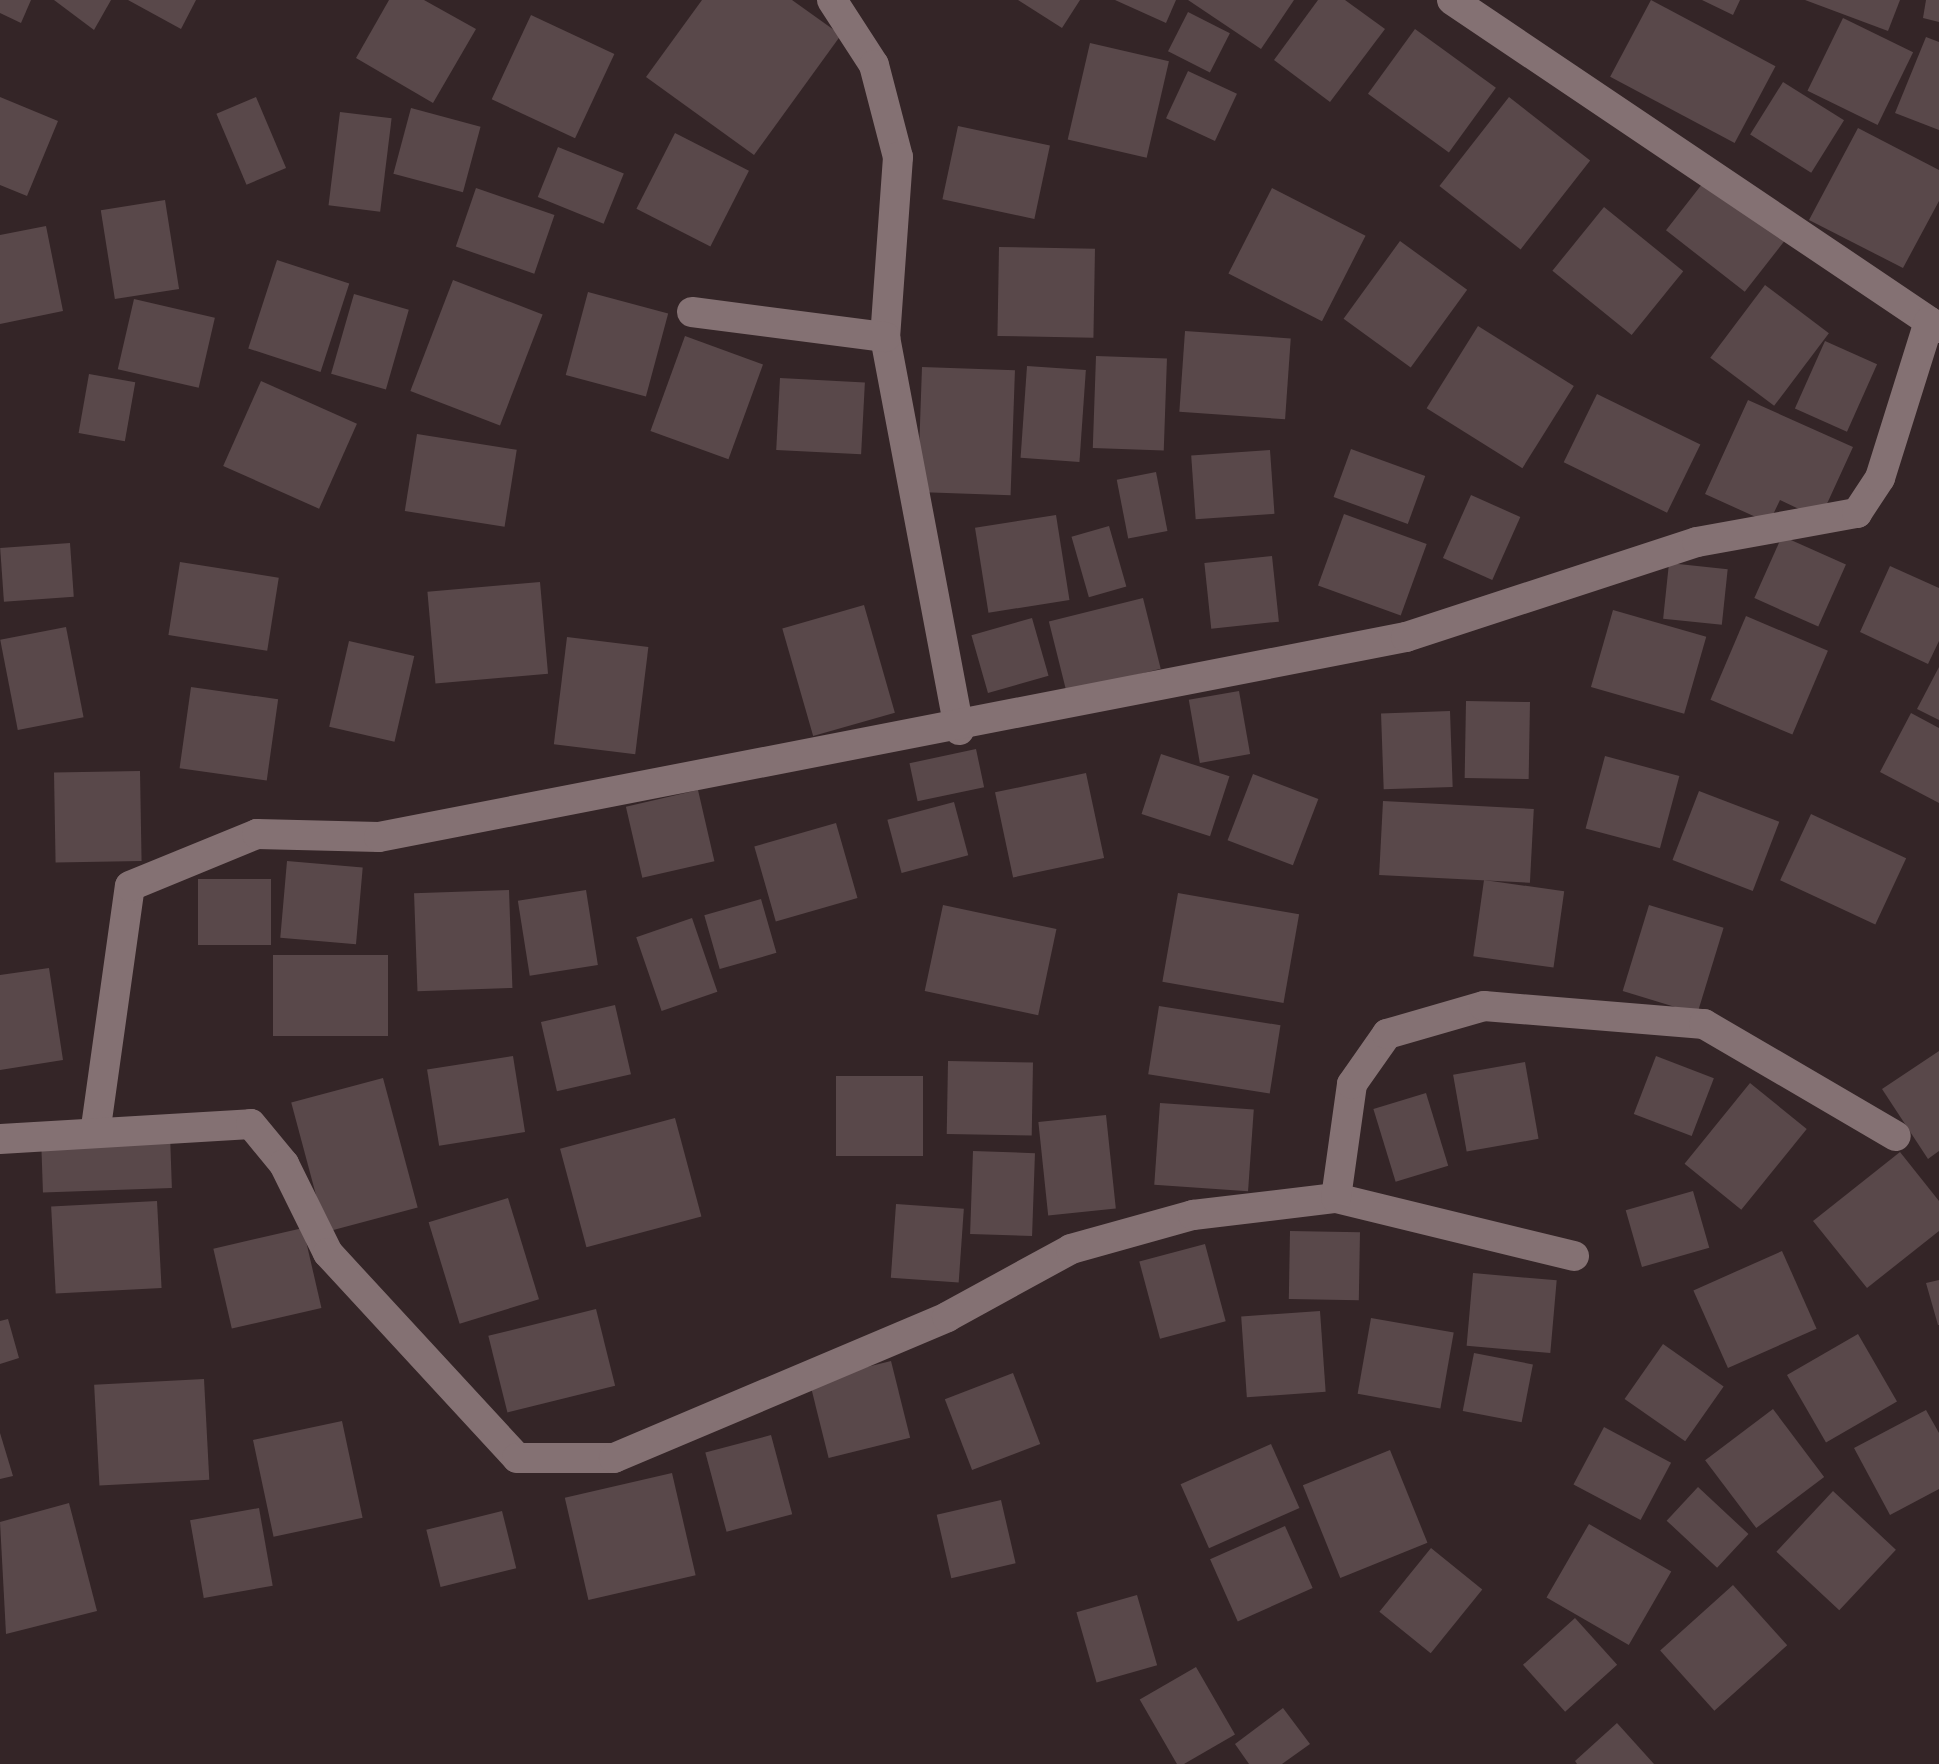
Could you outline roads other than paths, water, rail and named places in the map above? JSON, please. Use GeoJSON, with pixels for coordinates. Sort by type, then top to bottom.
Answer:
{"type":"FeatureCollection","features":[{"type":"Feature","properties":{"kind":"street"},"geometry":{"type":"LineString","coordinates":[[832,0],[874,65],[898,157],[885,337],[958,730]]}},
{"type":"Feature","properties":{"kind":"street"},"geometry":{"type":"LineString","coordinates":[[96,1127],[130,886],[257,834],[379,837],[958,730],[1406,637],[1697,542],[1858,513],[1880,478],[1934,325],[1452,0]]}},
{"type":"Feature","properties":{"kind":"street"},"geometry":{"type":"LineString","coordinates":[[692,312],[885,337]]}},
{"type":"Feature","properties":{"kind":"street"},"geometry":{"type":"LineString","coordinates":[[1336,1198],[1352,1084],[1388,1034],[1484,1006],[1704,1024],[1896,1136]]}},
{"type":"Feature","properties":{"kind":"street"},"geometry":{"type":"LineString","coordinates":[[0,1139],[96,1127],[250,1124],[284,1164],[328,1253],[517,1458],[614,1458],[947,1317],[1072,1249],[1194,1215],[1336,1198],[1574,1256]]}}]}
